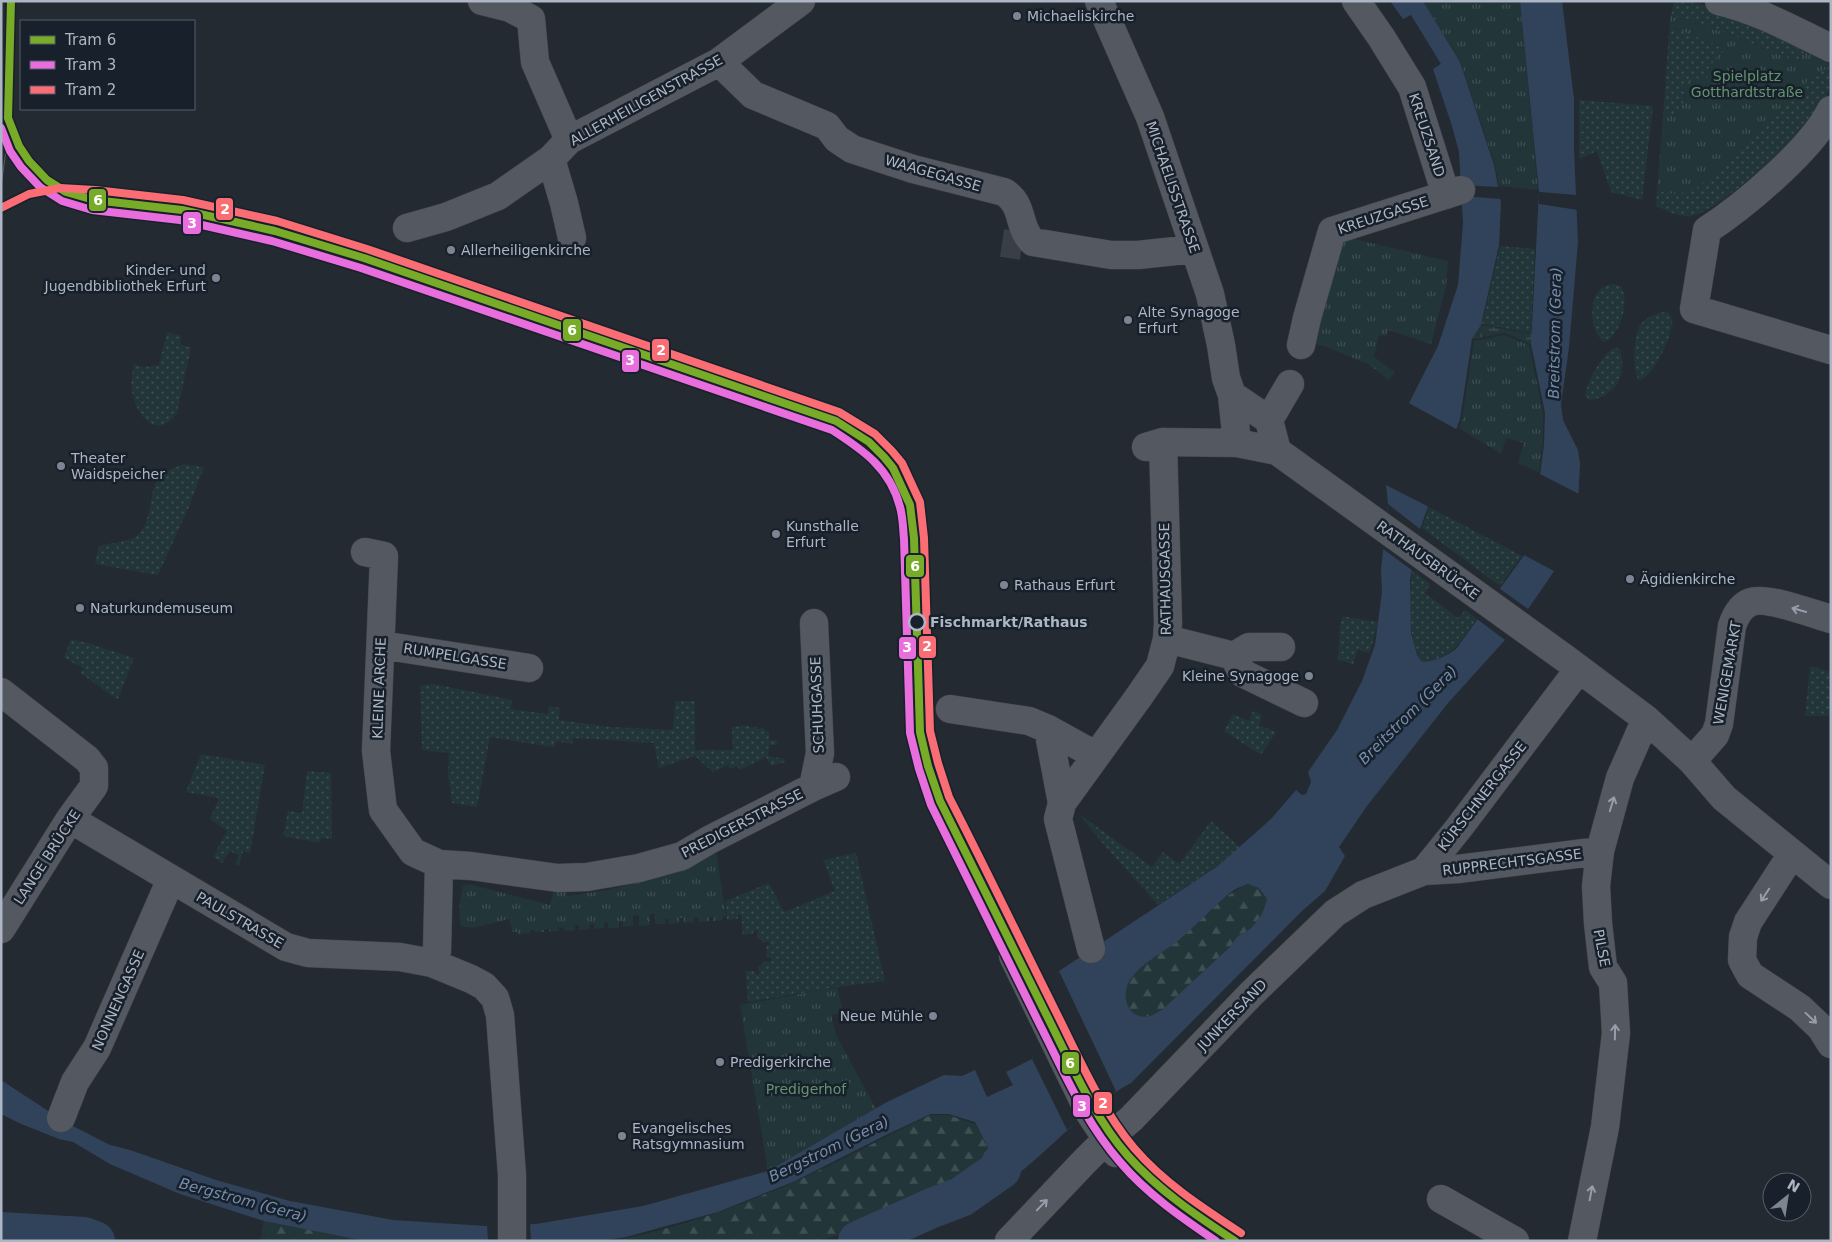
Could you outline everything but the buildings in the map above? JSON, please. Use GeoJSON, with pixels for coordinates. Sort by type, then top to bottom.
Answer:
{"type":"FeatureCollection","features":[{"type":"Feature","properties":{"kind":"street"},"geometry":{"type":"LineString","coordinates":[[482,1],[510,4],[531,19],[534,62],[560,149],[564,203],[572,238]]}},
{"type":"Feature","properties":{"kind":"street","name":"ALLERHEILIGENSTRASSE"},"geometry":{"type":"LineString","coordinates":[[407,228],[446,217],[498,196],[560,149],[719,62],[801,1]]}},
{"type":"Feature","properties":{"kind":"street","name":"MICHAELISSTRASSE"},"geometry":{"type":"LineString","coordinates":[[1099,1],[1150,117],[1210,294],[1222,345],[1237,442]]}},
{"type":"Feature","properties":{"kind":"street","name":"KREUZSAND"},"geometry":{"type":"LineString","coordinates":[[1356,1],[1382,37],[1412,87],[1453,192]]}},
{"type":"Feature","properties":{"kind":"street"},"geometry":{"type":"LineString","coordinates":[[1719,1],[1732,4],[1776,22],[1831,48]]}},
{"type":"Feature","properties":{"kind":"street","name":"WAAGEGASSE"},"geometry":{"type":"LineString","coordinates":[[719,62],[753,95],[812,126],[827,126],[837,138],[852,149],[913,169],[1004,192],[1011,196],[1016,202],[1024,230],[1028,237],[1028,244],[1111,255],[1138,255],[1194,249]]}},
{"type":"Feature","properties":{"kind":"street"},"geometry":{"type":"LineString","coordinates":[[1831,110],[1825,122],[1806,144],[1769,181],[1726,218],[1707,230],[1694,309],[1831,350]]}},
{"type":"Feature","properties":{"kind":"street","name":"KREUZGASSE"},"geometry":{"type":"LineString","coordinates":[[1301,345],[1332,231],[1453,192]]}},
{"type":"Feature","properties":{"kind":"street"},"geometry":{"type":"LineString","coordinates":[[1237,442],[1276,451],[1277,419],[1290,384]]}},
{"type":"Feature","properties":{"kind":"street"},"geometry":{"type":"LineString","coordinates":[[1229,387],[1277,419]]}},
{"type":"Feature","properties":{"kind":"street"},"geometry":{"type":"LineString","coordinates":[[1237,442],[1277,419]]}},
{"type":"Feature","properties":{"kind":"street","name":"RATHAUSGASSE"},"geometry":{"type":"LineString","coordinates":[[1090,948],[1058,819],[1062,803],[1160,666],[1167,639],[1154,444],[1237,442]]}},
{"type":"Feature","properties":{"kind":"street","name":"RATHAUSBRÜCKE"},"geometry":{"type":"LineString","coordinates":[[1276,451],[1579,669]]}},
{"type":"Feature","properties":{"kind":"street","name":"KLEINE ARCHE"},"geometry":{"type":"LineString","coordinates":[[365,552],[384,556],[376,751],[383,810],[400,834]]}},
{"type":"Feature","properties":{"kind":"street","name":"WENIGEMARKT"},"geometry":{"type":"LineString","coordinates":[[1692,761],[1715,735],[1719,724],[1732,626],[1734,619],[1743,606],[1750,602],[1767,601],[1831,619]]}},
{"type":"Feature","properties":{"kind":"street","name":"SCHUHGASSE"},"geometry":{"type":"LineString","coordinates":[[814,623],[820,753],[824,782]]}},
{"type":"Feature","properties":{"kind":"street"},"geometry":{"type":"LineString","coordinates":[[1167,639],[1244,648],[1281,647]]}},
{"type":"Feature","properties":{"kind":"street","name":"RUMPELGASSE"},"geometry":{"type":"LineString","coordinates":[[381,645],[529,668]]}},
{"type":"Feature","properties":{"kind":"street"},"geometry":{"type":"LineString","coordinates":[[1244,648],[1242,673],[1304,703]]}},
{"type":"Feature","properties":{"kind":"street"},"geometry":{"type":"LineString","coordinates":[[1579,669],[1646,719],[1692,761],[1724,798],[1831,885]]}},
{"type":"Feature","properties":{"kind":"street","name":"KÜRSCHNERGASSE"},"geometry":{"type":"LineString","coordinates":[[1363,895],[1424,871],[1579,669]]}},
{"type":"Feature","properties":{"kind":"street","name":"LANGE BRÜCKE"},"geometry":{"type":"LineString","coordinates":[[1,692],[88,759],[94,768],[94,786],[70,819],[1,929]]}},
{"type":"Feature","properties":{"kind":"street"},"geometry":{"type":"LineString","coordinates":[[950,709],[1030,721],[1095,755]]}},
{"type":"Feature","properties":{"kind":"street","name":"PILSE"},"geometry":{"type":"LineString","coordinates":[[1582,1241],[1605,1127],[1616,1033],[1613,983],[1603,967],[1598,923],[1596,886],[1600,851],[1620,778],[1646,719]]}},
{"type":"Feature","properties":{"kind":"street","name":"RATHAUSGASSE"},"geometry":{"type":"LineString","coordinates":[[1048,729],[1062,803]]}},
{"type":"Feature","properties":{"kind":"street","name":"PREDIGERSTRASSE"},"geometry":{"type":"LineString","coordinates":[[400,834],[413,852],[439,864],[470,866],[558,878],[587,877],[639,868],[682,856],[709,840],[824,782]]}},
{"type":"Feature","properties":{"kind":"street","name":"PAULSTRASSE"},"geometry":{"type":"LineString","coordinates":[[70,819],[286,947],[299,952],[400,958],[432,963],[484,986],[495,998],[500,1015],[512,1188],[512,1232]]}},
{"type":"Feature","properties":{"kind":"street","name":"RUPPRECHTSGASSE"},"geometry":{"type":"LineString","coordinates":[[1424,871],[1458,869],[1600,851]]}},
{"type":"Feature","properties":{"kind":"street"},"geometry":{"type":"LineString","coordinates":[[1792,854],[1748,922],[1743,937],[1742,960],[1750,975],[1800,1008],[1821,1028],[1831,1044]]}},
{"type":"Feature","properties":{"kind":"street"},"geometry":{"type":"LineString","coordinates":[[432,963],[437,950],[439,864]]}},
{"type":"Feature","properties":{"kind":"street","name":"NONNENGASSE"},"geometry":{"type":"LineString","coordinates":[[60,1118],[75,1082],[97,1048],[171,879]]}},
{"type":"Feature","properties":{"kind":"street","name":"JUNKERSAND"},"geometry":{"type":"LineString","coordinates":[[1009,1241],[1084,1162],[1111,1147],[1131,1119],[1251,994],[1335,912],[1363,895]]}},
{"type":"Feature","properties":{"kind":"street"},"geometry":{"type":"LineString","coordinates":[[1013,956],[1089,1112],[1111,1147]]}},
{"type":"Feature","properties":{"kind":"street"},"geometry":{"type":"LineString","coordinates":[[1441,1199],[1515,1241]]}},
{"type":"Feature","properties":{"kind":"green space"},"geometry":{"type":"Polygon","coordinates":[[[1423,1],[1520,1],[1538,190],[1499,186],[1495,165],[1460,61],[1423,1]]]}},
{"type":"Feature","properties":{"kind":"green space"},"geometry":{"type":"Polygon","coordinates":[[[1674,1],[1690,2],[1725,11],[1808,45],[1798,62],[1734,36],[1671,15],[1674,1]]]}},
{"type":"Feature","properties":{"kind":"green space","name":"Spielplatz Gotthardtstraße"},"geometry":{"type":"Polygon","coordinates":[[[1671,15],[1734,36],[1798,62],[1808,45],[1831,60],[1831,65],[1808,81],[1713,175],[1693,191],[1674,194],[1657,191],[1663,117],[1676,113],[1686,99],[1684,90],[1687,82],[1696,78],[1707,82],[1708,72],[1713,62],[1728,49],[1674,28],[1669,32],[1671,15]]]}},
{"type":"Feature","properties":{"kind":"green space"},"geometry":{"type":"Polygon","coordinates":[[[1674,28],[1728,49],[1707,83],[1684,95],[1686,99],[1676,113],[1663,117],[1669,32],[1674,28]]]}},
{"type":"Feature","properties":{"kind":"green space"},"geometry":{"type":"Polygon","coordinates":[[[1831,65],[1831,86],[1822,103],[1790,141],[1747,181],[1707,210],[1692,216],[1678,215],[1656,206],[1657,191],[1674,194],[1765,122],[1808,81],[1831,65]]]}},
{"type":"Feature","properties":{"kind":"green space"},"geometry":{"type":"Polygon","coordinates":[[[1579,100],[1653,106],[1642,200],[1611,192],[1597,151],[1579,159],[1579,100]]]}},
{"type":"Feature","properties":{"kind":"green space"},"geometry":{"type":"Polygon","coordinates":[[[1341,236],[1448,261],[1446,286],[1431,344],[1388,330],[1386,336],[1379,335],[1374,357],[1395,372],[1389,380],[1368,364],[1327,347],[1311,343],[1341,236]]]}},
{"type":"Feature","properties":{"kind":"green space"},"geometry":{"type":"Polygon","coordinates":[[[1500,246],[1535,249],[1531,333],[1482,324],[1500,246]]]}},
{"type":"Feature","properties":{"kind":"green space"},"geometry":{"type":"Polygon","coordinates":[[[1613,284],[1621,286],[1624,292],[1624,309],[1615,333],[1604,342],[1596,332],[1592,318],[1593,303],[1601,289],[1613,284]]]}},
{"type":"Feature","properties":{"kind":"green space"},"geometry":{"type":"Polygon","coordinates":[[[1665,312],[1669,313],[1672,318],[1668,338],[1655,365],[1644,378],[1639,380],[1636,375],[1634,361],[1638,330],[1642,322],[1648,318],[1665,312]]]}},
{"type":"Feature","properties":{"kind":"green space"},"geometry":{"type":"Polygon","coordinates":[[[1481,325],[1532,334],[1531,344],[1505,333],[1472,339],[1481,325]]]}},
{"type":"Feature","properties":{"kind":"green space"},"geometry":{"type":"Polygon","coordinates":[[[167,332],[181,336],[180,344],[191,348],[177,413],[162,425],[155,425],[148,422],[138,409],[131,384],[134,364],[144,367],[159,365],[167,332]]]}},
{"type":"Feature","properties":{"kind":"green space"},"geometry":{"type":"Polygon","coordinates":[[[1504,335],[1529,345],[1543,413],[1543,442],[1539,472],[1518,463],[1524,443],[1506,438],[1501,454],[1459,428],[1474,341],[1504,335]]]}},
{"type":"Feature","properties":{"kind":"green space"},"geometry":{"type":"Polygon","coordinates":[[[1613,348],[1620,350],[1622,359],[1621,375],[1618,382],[1607,394],[1590,400],[1585,396],[1592,376],[1599,364],[1613,348]]]}},
{"type":"Feature","properties":{"kind":"green space"},"geometry":{"type":"Polygon","coordinates":[[[183,464],[204,467],[189,507],[158,575],[95,564],[99,546],[134,538],[140,533],[147,519],[157,480],[165,472],[183,464]]]}},
{"type":"Feature","properties":{"kind":"green space"},"geometry":{"type":"Polygon","coordinates":[[[1429,507],[1522,556],[1500,586],[1422,528],[1429,507]]]}},
{"type":"Feature","properties":{"kind":"green space"},"geometry":{"type":"Polygon","coordinates":[[[1413,571],[1430,584],[1425,593],[1458,618],[1465,610],[1477,619],[1449,653],[1441,658],[1422,662],[1414,644],[1410,618],[1410,592],[1413,571]]]}},
{"type":"Feature","properties":{"kind":"green space"},"geometry":{"type":"Polygon","coordinates":[[[1342,617],[1378,622],[1370,653],[1358,650],[1353,664],[1338,660],[1342,617]]]}},
{"type":"Feature","properties":{"kind":"green space"},"geometry":{"type":"Polygon","coordinates":[[[71,639],[134,658],[118,699],[81,673],[83,668],[64,658],[71,639]]]}},
{"type":"Feature","properties":{"kind":"green space"},"geometry":{"type":"Polygon","coordinates":[[[1810,666],[1831,672],[1829,716],[1805,716],[1810,666]]]}},
{"type":"Feature","properties":{"kind":"green space"},"geometry":{"type":"Polygon","coordinates":[[[434,684],[512,700],[511,709],[548,714],[549,706],[560,708],[559,720],[610,727],[673,730],[675,701],[695,701],[695,750],[733,750],[732,727],[749,725],[749,727],[764,728],[765,731],[769,731],[769,740],[778,741],[777,745],[769,745],[768,756],[785,759],[785,762],[771,766],[766,757],[740,770],[737,766],[730,769],[728,765],[713,772],[695,756],[659,768],[654,743],[573,738],[572,744],[556,741],[555,746],[552,747],[490,737],[477,807],[452,803],[448,773],[449,753],[422,750],[420,685],[434,684]]]}},
{"type":"Feature","properties":{"kind":"green space"},"geometry":{"type":"Polygon","coordinates":[[[1253,711],[1262,715],[1259,725],[1276,732],[1261,755],[1224,731],[1233,714],[1249,721],[1253,711]]]}},
{"type":"Feature","properties":{"kind":"green space"},"geometry":{"type":"Polygon","coordinates":[[[201,754],[265,765],[250,853],[243,851],[239,866],[235,864],[239,856],[230,851],[222,863],[213,857],[227,831],[210,819],[219,798],[186,792],[201,754]]]}},
{"type":"Feature","properties":{"kind":"green space"},"geometry":{"type":"Polygon","coordinates":[[[307,771],[331,773],[332,839],[321,838],[320,843],[283,836],[288,811],[302,813],[307,771]]]}},
{"type":"Feature","properties":{"kind":"green space"},"geometry":{"type":"Polygon","coordinates":[[[1078,813],[1152,867],[1163,852],[1179,864],[1211,821],[1240,847],[1218,866],[1158,905],[1078,813]]]}},
{"type":"Feature","properties":{"kind":"green space"},"geometry":{"type":"Polygon","coordinates":[[[715,845],[726,916],[723,916],[723,920],[713,921],[713,916],[709,917],[709,921],[699,922],[698,917],[694,917],[694,922],[684,923],[683,918],[679,918],[679,923],[669,924],[668,919],[665,919],[665,924],[655,924],[655,914],[650,914],[650,925],[639,926],[639,916],[633,915],[633,926],[623,927],[623,922],[619,921],[619,928],[608,928],[608,922],[604,923],[604,928],[594,929],[594,924],[590,924],[589,929],[579,930],[579,925],[575,925],[575,930],[564,931],[564,927],[559,928],[559,931],[545,929],[544,932],[535,932],[530,930],[530,933],[518,934],[518,932],[513,932],[509,919],[472,928],[461,926],[460,901],[463,886],[469,884],[550,905],[554,890],[566,891],[568,896],[608,890],[643,881],[715,845]]]}},
{"type":"Feature","properties":{"kind":"green space"},"geometry":{"type":"Polygon","coordinates":[[[856,853],[885,981],[748,1002],[746,971],[755,971],[757,975],[760,973],[758,968],[765,961],[770,962],[771,958],[767,957],[766,947],[770,944],[768,941],[764,943],[757,936],[758,931],[755,930],[752,934],[743,935],[741,915],[738,915],[738,919],[727,920],[725,901],[769,883],[784,912],[835,891],[823,860],[856,853]]]}},
{"type":"Feature","properties":{"kind":"green space"},"geometry":{"type":"Polygon","coordinates":[[[1248,884],[1259,888],[1267,899],[1262,914],[1255,924],[1239,936],[1232,945],[1162,1009],[1152,1015],[1142,1017],[1131,1011],[1126,1000],[1126,993],[1127,986],[1134,974],[1177,941],[1220,902],[1248,884]]]}},
{"type":"Feature","properties":{"kind":"green space","name":"Predigerhof"},"geometry":{"type":"Polygon","coordinates":[[[837,987],[843,1012],[831,1015],[836,1035],[876,1109],[768,1171],[740,1005],[837,987]]]}},
{"type":"Feature","properties":{"kind":"green space"},"geometry":{"type":"Polygon","coordinates":[[[931,1115],[948,1115],[975,1124],[989,1150],[983,1167],[927,1200],[862,1228],[818,1241],[608,1241],[679,1225],[749,1201],[845,1158],[931,1115]]]}},
{"type":"Feature","properties":{"kind":"green space"},"geometry":{"type":"Polygon","coordinates":[[[264,1221],[365,1241],[260,1241],[264,1221]]]}},
{"type":"Feature","properties":{"kind":"water"},"geometry":{"type":"Polygon","coordinates":[[[1390,1],[1423,1],[1460,62],[1494,165],[1501,203],[1499,245],[1481,325],[1472,339],[1460,419],[1420,529],[1410,580],[1411,633],[1417,655],[1422,662],[1440,658],[1456,649],[1531,546],[1544,444],[1545,413],[1531,344],[1539,192],[1520,1],[1562,1],[1574,99],[1578,242],[1569,347],[1561,405],[1563,420],[1578,450],[1580,463],[1578,504],[1564,557],[1505,640],[1448,703],[1367,806],[1339,847],[1345,856],[1325,891],[1302,911],[1131,1083],[1097,1105],[1021,1172],[1005,1184],[965,1207],[953,1185],[983,1168],[989,1150],[975,1122],[948,1114],[931,1114],[795,1181],[718,1212],[626,1237],[601,1241],[365,1241],[264,1221],[180,1194],[110,1164],[73,1142],[59,1139],[1,1114],[1,1080],[65,1122],[110,1145],[130,1150],[216,1180],[290,1201],[393,1220],[486,1226],[536,1224],[643,1206],[768,1171],[887,1102],[944,1075],[962,1076],[975,1070],[987,1097],[1013,1085],[1006,1072],[1032,1059],[1059,971],[1218,866],[1271,819],[1296,790],[1302,795],[1306,794],[1311,782],[1308,772],[1337,730],[1362,681],[1375,645],[1382,592],[1381,570],[1388,504],[1386,485],[1409,403],[1438,346],[1458,285],[1463,223],[1459,152],[1433,69],[1441,64],[1411,15],[1403,19],[1390,1]],[[1248,884],[1234,890],[1174,944],[1140,968],[1127,986],[1126,1000],[1131,1011],[1142,1017],[1152,1015],[1164,1008],[1232,945],[1239,936],[1249,930],[1262,914],[1267,899],[1259,888],[1248,884]]]}},
{"type":"Feature","properties":{"kind":"pier"},"geometry":{"type":"Polygon","coordinates":[[[1460,185],[1499,187],[1501,199],[1461,196],[1460,185]]]}},
{"type":"Feature","properties":{"kind":"pier"},"geometry":{"type":"Polygon","coordinates":[[[1539,192],[1577,195],[1578,210],[1539,204],[1539,192]]]}},
{"type":"Feature","properties":{"kind":"pier"},"geometry":{"type":"Polygon","coordinates":[[[1407,402],[1458,430],[1431,508],[1384,484],[1407,402]]]}},
{"type":"Feature","properties":{"kind":"pier"},"geometry":{"type":"Polygon","coordinates":[[[1538,473],[1581,495],[1566,558],[1551,579],[1554,571],[1522,554],[1529,545],[1538,473]]]}},
{"type":"Feature","properties":{"kind":"pier"},"geometry":{"type":"Polygon","coordinates":[[[1388,504],[1420,529],[1413,571],[1383,549],[1388,504]]]}},
{"type":"Feature","properties":{"kind":"pier"},"geometry":{"type":"Polygon","coordinates":[[[1499,588],[1528,609],[1505,640],[1477,619],[1499,588]]]}},
{"type":"Feature","properties":{"kind":"pier"},"geometry":{"type":"Polygon","coordinates":[[[1059,971],[1116,1091],[1067,1130],[1032,1059],[1059,971]]]}},
{"type":"Feature","properties":{"kind":"pier"},"geometry":{"type":"Polygon","coordinates":[[[530,1223],[531,1241],[488,1241],[487,1225],[530,1223]]]}},
{"type":"Feature","properties":{"kind":"waterway"},"geometry":{"type":"LineString","coordinates":[[858,1241],[961,1197],[1001,1169],[1001,1164]]}},
{"type":"Feature","properties":{"kind":"waterway"},"geometry":{"type":"LineString","coordinates":[[1,1232],[84,1237],[95,1241]]}},
{"type":"Feature","properties":{"kind":"tunnel"},"geometry":{"type":"LineString","coordinates":[[1002,243],[1022,246]]}},
{"type":"Feature","properties":{"kind":"tram line","name":"6"},"geometry":{"type":"LineString","coordinates":[[11,1],[8,118],[19,146],[29,161],[47,180],[66,192],[94,200],[182,210],[275,231],[364,258],[836,421],[869,442],[884,457],[893,468],[910,505],[914,538],[920,732],[928,766],[940,801],[1094,1109],[1128,1156],[1152,1180],[1192,1212],[1235,1241]]}},
{"type":"Feature","properties":{"kind":"tram line"},"geometry":{"type":"LineString","coordinates":[[1,187],[8,118]]}},
{"type":"Feature","properties":{"kind":"tram line","name":"3"},"geometry":{"type":"LineString","coordinates":[[1,128],[10,151],[21,167],[40,187],[62,201],[92,210],[180,220],[272,241],[361,268],[832,430],[874,461],[890,481],[902,515],[910,733],[931,805],[1067,1078],[1107,1147],[1130,1174],[1153,1195],[1216,1241]]}},
{"type":"Feature","properties":{"kind":"tram line","name":"2"},"geometry":{"type":"LineString","coordinates":[[1,208],[29,194],[60,188],[183,200],[277,221],[367,249],[839,412],[875,434],[902,463],[920,502],[924,538],[930,731],[949,797],[1083,1066],[1111,1117],[1134,1148],[1158,1173],[1184,1194],[1241,1233]]}},
{"type":"Feature","properties":{"kind":"place","name":"Michaeliskirche"},"geometry":{"type":"Point","coordinates":[1017,16]}},
{"type":"Feature","properties":{"kind":"place","name":"Allerheiligenkirche"},"geometry":{"type":"Point","coordinates":[451,250]}},
{"type":"Feature","properties":{"kind":"place","name":"Kinder- und Jugendbibliothek Erfurt"},"geometry":{"type":"Point","coordinates":[216,278]}},
{"type":"Feature","properties":{"kind":"place","name":"Alte Synagoge Erfurt"},"geometry":{"type":"Point","coordinates":[1128,320]}},
{"type":"Feature","properties":{"kind":"place","name":"Theater Waidspeicher"},"geometry":{"type":"Point","coordinates":[61,466]}},
{"type":"Feature","properties":{"kind":"place","name":"Kunsthalle Erfurt"},"geometry":{"type":"Point","coordinates":[776,534]}},
{"type":"Feature","properties":{"kind":"place","name":"Ägidienkirche"},"geometry":{"type":"Point","coordinates":[1630,579]}},
{"type":"Feature","properties":{"kind":"place","name":"Rathaus Erfurt"},"geometry":{"type":"Point","coordinates":[1004,585]}},
{"type":"Feature","properties":{"kind":"place","name":"Naturkundemuseum"},"geometry":{"type":"Point","coordinates":[80,608]}},
{"type":"Feature","properties":{"kind":"place","name":"Fischmarkt/Rathaus"},"geometry":{"type":"Point","coordinates":[917,622]}},
{"type":"Feature","properties":{"kind":"place","name":"Kleine Synagoge"},"geometry":{"type":"Point","coordinates":[1309,676]}},
{"type":"Feature","properties":{"kind":"place","name":"Neue Mühle"},"geometry":{"type":"Point","coordinates":[933,1016]}},
{"type":"Feature","properties":{"kind":"place","name":"Predigerkirche"},"geometry":{"type":"Point","coordinates":[720,1062]}},
{"type":"Feature","properties":{"kind":"place","name":"Evangelisches Ratsgymnasium"},"geometry":{"type":"Point","coordinates":[622,1136]}},
{"type":"Feature","properties":{"kind":"water label","name":"Breitstrom (Gera)"},"geometry":{"type":"Point","coordinates":[1555,333]}},
{"type":"Feature","properties":{"kind":"water label","name":"Breitstrom (Gera)"},"geometry":{"type":"Point","coordinates":[1408,715]}},
{"type":"Feature","properties":{"kind":"water label","name":"Bergstrom (Gera)"},"geometry":{"type":"Point","coordinates":[829,1149]}},
{"type":"Feature","properties":{"kind":"water label","name":"Bergstrom (Gera)"},"geometry":{"type":"Point","coordinates":[243,1200]}}]}
